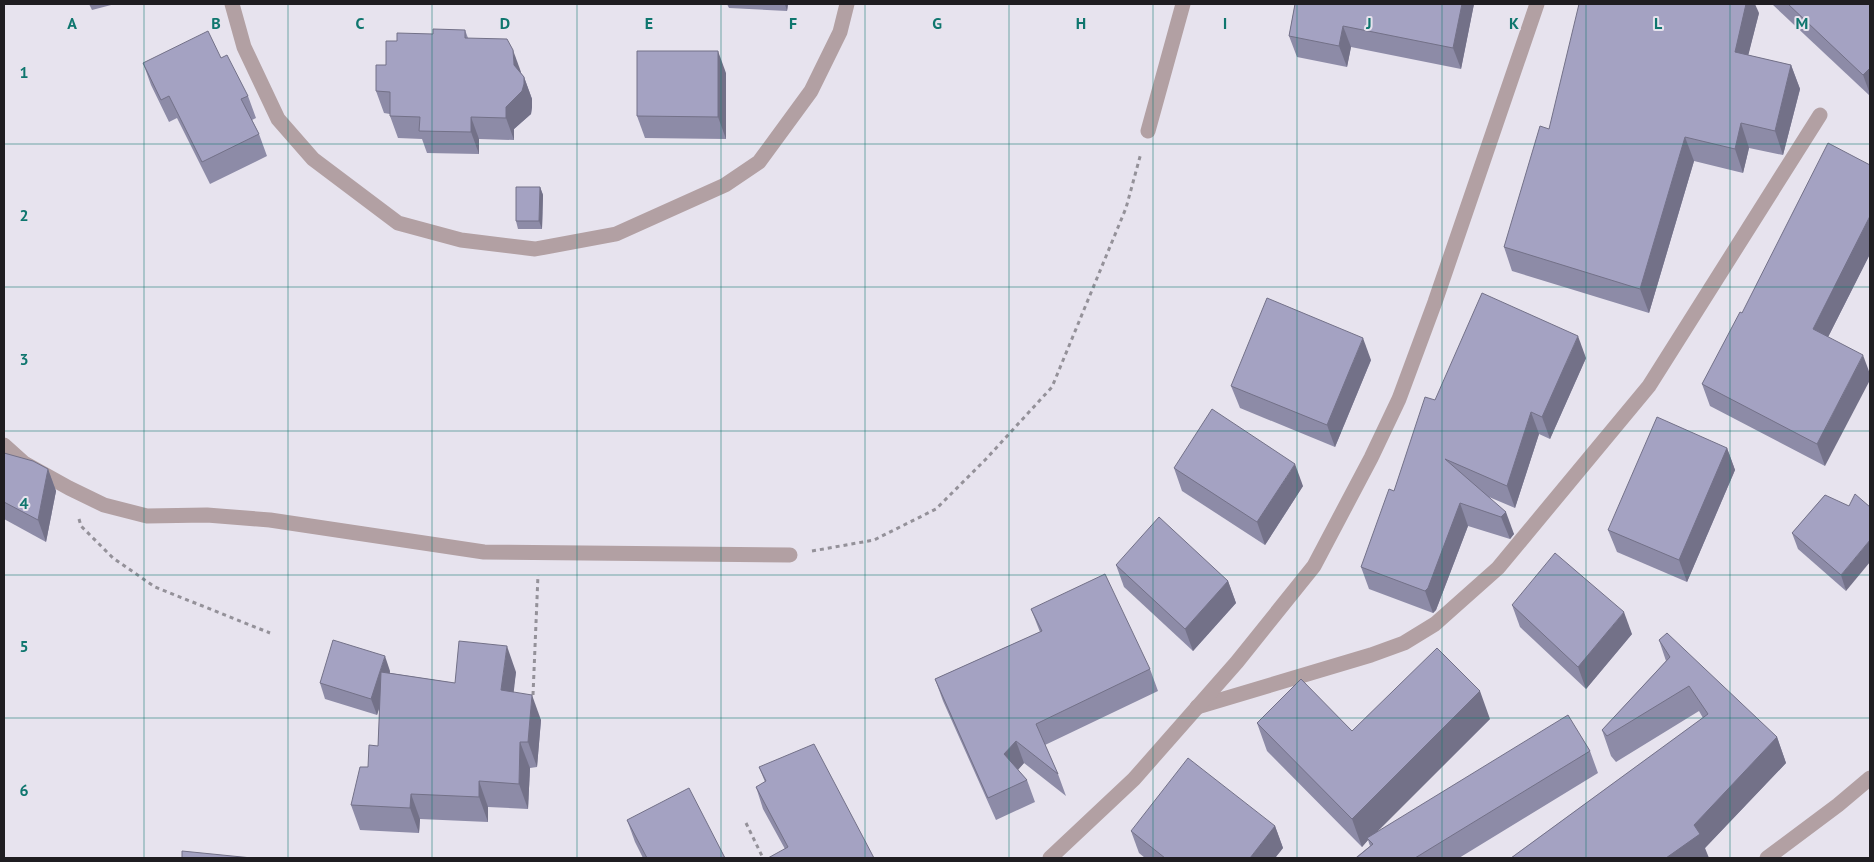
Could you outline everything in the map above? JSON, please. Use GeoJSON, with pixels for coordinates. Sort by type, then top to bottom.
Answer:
{"type":"FeatureCollection","features":[{"type":"Feature","properties":{"kind":"street"},"geometry":{"type":"LineString","coordinates":[[232,4],[244,47],[278,118],[313,159],[398,223],[462,240],[535,250],[616,234],[725,185],[759,162],[811,91],[840,32],[847,4]]}},
{"type":"Feature","properties":{"kind":"street"},"geometry":{"type":"LineString","coordinates":[[1148,131],[1182,4]]}},
{"type":"Feature","properties":{"kind":"street"},"geometry":{"type":"LineString","coordinates":[[1050,858],[1134,779],[1237,662],[1314,566],[1371,458],[1399,399],[1435,302],[1537,4]]}},
{"type":"Feature","properties":{"kind":"street"},"geometry":{"type":"LineString","coordinates":[[1197,707],[1371,655],[1404,643],[1436,624],[1498,568],[1649,386],[1820,115]]}},
{"type":"Feature","properties":{"kind":"street"},"geometry":{"type":"LineString","coordinates":[[4,445],[24,463],[69,488],[104,504],[147,516],[207,515],[270,520],[484,552],[790,555]]}},
{"type":"Feature","properties":{"kind":"street"},"geometry":{"type":"LineString","coordinates":[[1767,858],[1838,805],[1870,778]]}},
{"type":"Feature","properties":{"kind":"path"},"geometry":{"type":"LineString","coordinates":[[790,555],[874,540],[936,509],[986,459],[1052,387],[1126,208],[1148,131]]}},
{"type":"Feature","properties":{"kind":"path"},"geometry":{"type":"LineString","coordinates":[[69,488],[81,526],[113,558],[155,587],[270,633]]}},
{"type":"Feature","properties":{"kind":"path"},"geometry":{"type":"LineString","coordinates":[[533,695],[538,552]]}},
{"type":"Feature","properties":{"kind":"path"},"geometry":{"type":"LineString","coordinates":[[746,823],[763,858]]}},
{"type":"Feature","properties":{"kind":"building"},"geometry":{"type":"Polygon","coordinates":[[[1295,4],[1462,4],[1453,48],[1343,26],[1339,46],[1289,36],[1295,4]]]}},
{"type":"Feature","properties":{"kind":"building"},"geometry":{"type":"Polygon","coordinates":[[[1579,4],[1746,4],[1735,52],[1791,65],[1775,131],[1741,123],[1735,149],[1685,137],[1640,289],[1504,247],[1540,126],[1549,129],[1579,4]]]}},
{"type":"Feature","properties":{"kind":"building"},"geometry":{"type":"Polygon","coordinates":[[[1788,4],[1870,4],[1870,68],[1863,75],[1788,4]]]}},
{"type":"Feature","properties":{"kind":"building"},"geometry":{"type":"Polygon","coordinates":[[[433,29],[465,30],[465,38],[507,39],[513,50],[514,65],[524,77],[524,84],[522,91],[506,107],[506,118],[471,117],[471,132],[419,131],[420,117],[390,116],[390,92],[376,91],[376,65],[386,65],[386,41],[397,41],[397,33],[433,34],[433,29]]]}},
{"type":"Feature","properties":{"kind":"building"},"geometry":{"type":"Polygon","coordinates":[[[208,31],[221,58],[227,55],[248,96],[241,99],[259,134],[202,162],[169,96],[161,100],[143,63],[208,31]]]}},
{"type":"Feature","properties":{"kind":"building"},"geometry":{"type":"Polygon","coordinates":[[[637,51],[718,51],[718,117],[637,116],[637,51]]]}},
{"type":"Feature","properties":{"kind":"building"},"geometry":{"type":"Polygon","coordinates":[[[1828,143],[1870,165],[1870,216],[1813,329],[1863,355],[1817,444],[1702,384],[1740,312],[1742,313],[1828,143]]]}},
{"type":"Feature","properties":{"kind":"building"},"geometry":{"type":"Polygon","coordinates":[[[516,187],[540,187],[539,221],[516,221],[516,187]]]}},
{"type":"Feature","properties":{"kind":"building"},"geometry":{"type":"Polygon","coordinates":[[[1482,293],[1578,336],[1542,417],[1531,412],[1507,486],[1445,459],[1506,512],[1501,517],[1460,503],[1428,588],[1425,591],[1361,567],[1389,489],[1394,491],[1425,397],[1435,400],[1482,293]]]}},
{"type":"Feature","properties":{"kind":"building"},"geometry":{"type":"Polygon","coordinates":[[[1267,298],[1363,338],[1327,425],[1231,386],[1267,298]]]}},
{"type":"Feature","properties":{"kind":"building"},"geometry":{"type":"Polygon","coordinates":[[[1212,409],[1295,464],[1257,522],[1174,468],[1212,409]]]}},
{"type":"Feature","properties":{"kind":"building"},"geometry":{"type":"Polygon","coordinates":[[[1657,417],[1727,448],[1679,560],[1608,530],[1657,417]]]}},
{"type":"Feature","properties":{"kind":"building"},"geometry":{"type":"Polygon","coordinates":[[[4,453],[33,461],[48,469],[38,520],[4,502],[4,453]]]}},
{"type":"Feature","properties":{"kind":"building"},"geometry":{"type":"Polygon","coordinates":[[[1855,494],[1870,507],[1870,540],[1841,575],[1792,533],[1825,495],[1849,506],[1855,494]]]}},
{"type":"Feature","properties":{"kind":"building"},"geometry":{"type":"Polygon","coordinates":[[[1159,517],[1228,581],[1185,629],[1116,565],[1159,517]]]}},
{"type":"Feature","properties":{"kind":"building"},"geometry":{"type":"Polygon","coordinates":[[[1555,553],[1624,612],[1578,667],[1512,605],[1555,553]]]}},
{"type":"Feature","properties":{"kind":"building"},"geometry":{"type":"Polygon","coordinates":[[[1105,574],[1150,669],[1036,724],[1058,774],[1016,741],[1004,754],[1027,780],[988,798],[935,679],[1042,631],[1031,609],[1105,574]]]}},
{"type":"Feature","properties":{"kind":"building"},"geometry":{"type":"Polygon","coordinates":[[[1667,633],[1777,737],[1694,825],[1700,834],[1666,858],[1511,858],[1708,714],[1689,686],[1607,736],[1602,730],[1670,657],[1659,640],[1667,633]]]}},
{"type":"Feature","properties":{"kind":"building"},"geometry":{"type":"Polygon","coordinates":[[[333,640],[385,656],[371,699],[320,683],[333,640]]]}},
{"type":"Feature","properties":{"kind":"building"},"geometry":{"type":"Polygon","coordinates":[[[459,641],[507,646],[501,690],[532,695],[528,742],[520,742],[519,784],[479,781],[479,797],[411,794],[410,808],[351,805],[360,767],[368,767],[369,745],[378,746],[381,672],[455,683],[459,641]]]}},
{"type":"Feature","properties":{"kind":"building"},"geometry":{"type":"Polygon","coordinates":[[[1437,648],[1480,691],[1352,819],[1257,723],[1301,679],[1352,731],[1437,648]]]}},
{"type":"Feature","properties":{"kind":"building"},"geometry":{"type":"Polygon","coordinates":[[[1568,715],[1590,751],[1415,858],[1356,858],[1373,844],[1367,838],[1568,715]]]}},
{"type":"Feature","properties":{"kind":"building"},"geometry":{"type":"Polygon","coordinates":[[[814,744],[874,858],[768,858],[788,847],[756,787],[766,781],[759,767],[814,744]]]}},
{"type":"Feature","properties":{"kind":"building"},"geometry":{"type":"Polygon","coordinates":[[[1188,758],[1275,826],[1250,858],[1165,858],[1131,831],[1188,758]]]}},
{"type":"Feature","properties":{"kind":"building"},"geometry":{"type":"Polygon","coordinates":[[[689,788],[725,858],[647,858],[627,820],[689,788]]]}},
{"type":"Feature","properties":{"kind":"building"},"geometry":{"type":"Polygon","coordinates":[[[182,851],[252,858],[182,858],[182,851]]]}}]}
